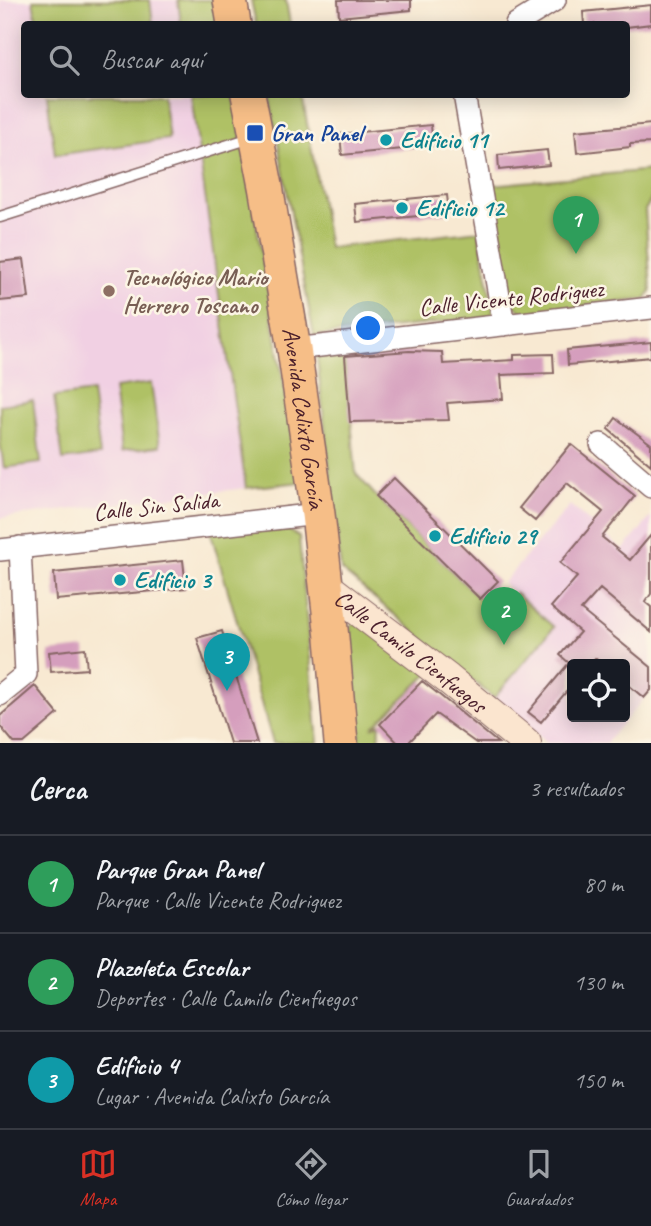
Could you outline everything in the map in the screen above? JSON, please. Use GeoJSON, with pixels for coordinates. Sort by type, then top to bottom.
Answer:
{"type":"FeatureCollection","features":[{"type":"Feature","properties":{"kind":"main road"},"geometry":{"type":"LineString","coordinates":[[230,0],[234,21]]}},
{"type":"Feature","properties":{"kind":"main road","name":"Avenida Calixto García"},"geometry":{"type":"LineString","coordinates":[[248,98],[294,349],[318,514],[341,743]]}},
{"type":"Feature","properties":{"kind":"main road","name":"Calle Camilo Cienfuegos"},"geometry":{"type":"LineString","coordinates":[[326,586],[448,679],[526,743]]}},
{"type":"Feature","properties":{"kind":"street"},"geometry":{"type":"LineString","coordinates":[[521,21],[555,0]]}},
{"type":"Feature","properties":{"kind":"street"},"geometry":{"type":"LineString","coordinates":[[465,98],[504,325]]}},
{"type":"Feature","properties":{"kind":"street","name":"Calle Vicente Rodriguez"},"geometry":{"type":"LineString","coordinates":[[294,349],[651,308]]}},
{"type":"Feature","properties":{"kind":"street"},"geometry":{"type":"LineString","coordinates":[[601,444],[651,487]]}},
{"type":"Feature","properties":{"kind":"street","name":"Calle Sin Salida"},"geometry":{"type":"LineString","coordinates":[[10,549],[318,514]]}},
{"type":"Feature","properties":{"kind":"street"},"geometry":{"type":"LineString","coordinates":[[0,695],[26,674],[10,549]]}},
{"type":"Feature","properties":{"kind":"lane"},"geometry":{"type":"LineString","coordinates":[[0,217],[257,137]]}},
{"type":"Feature","properties":{"kind":"shaded area","name":"Tecnológico Mario Herrero Toscano"},"geometry":{"type":"Polygon","coordinates":[[[0,0],[178,0],[181,21],[21,21],[21,98],[191,98],[246,488],[0,518],[0,0]]]}},
{"type":"Feature","properties":{"kind":"shaded area"},"geometry":{"type":"Polygon","coordinates":[[[570,505],[623,550],[651,517],[651,690],[630,715],[630,659],[567,659],[567,722],[624,722],[606,743],[547,743],[454,664],[514,593],[503,583],[570,505]]]}},
{"type":"Feature","properties":{"kind":"green space"},"geometry":{"type":"Polygon","coordinates":[[[33,0],[150,0],[153,21],[36,21],[33,0]]]}},
{"type":"Feature","properties":{"kind":"green space"},"geometry":{"type":"Polygon","coordinates":[[[178,0],[218,0],[222,21],[181,21],[178,0]]]}},
{"type":"Feature","properties":{"kind":"green space"},"geometry":{"type":"Polygon","coordinates":[[[251,0],[286,0],[290,21],[255,21],[251,0]]]}},
{"type":"Feature","properties":{"kind":"green space"},"geometry":{"type":"Polygon","coordinates":[[[47,98],[163,98],[169,139],[55,155],[47,98]]]}},
{"type":"Feature","properties":{"kind":"green space"},"geometry":{"type":"Polygon","coordinates":[[[191,98],[235,98],[301,482],[246,488],[191,98]]]}},
{"type":"Feature","properties":{"kind":"green space"},"geometry":{"type":"Polygon","coordinates":[[[270,98],[303,98],[329,248],[479,231],[494,317],[314,336],[270,98]]]}},
{"type":"Feature","properties":{"kind":"green space"},"geometry":{"type":"Polygon","coordinates":[[[651,170],[651,200],[645,210],[651,291],[645,299],[525,314],[511,303],[491,185],[651,170]]]}},
{"type":"Feature","properties":{"kind":"green space"},"geometry":{"type":"Polygon","coordinates":[[[316,349],[345,356],[356,474],[497,613],[515,593],[554,627],[494,698],[341,570],[316,349]]]}},
{"type":"Feature","properties":{"kind":"green space"},"geometry":{"type":"Polygon","coordinates":[[[151,383],[160,446],[122,451],[114,388],[151,383]]]}},
{"type":"Feature","properties":{"kind":"green space"},"geometry":{"type":"Polygon","coordinates":[[[92,392],[100,455],[63,460],[54,397],[92,392]]]}},
{"type":"Feature","properties":{"kind":"green space"},"geometry":{"type":"Polygon","coordinates":[[[33,400],[41,463],[4,468],[0,442],[0,405],[33,400]]]}},
{"type":"Feature","properties":{"kind":"green space"},"geometry":{"type":"Polygon","coordinates":[[[210,530],[288,530],[299,537],[318,743],[273,743],[210,530]]]}},
{"type":"Feature","properties":{"kind":"green space"},"geometry":{"type":"Polygon","coordinates":[[[356,617],[430,672],[372,728],[380,724],[379,743],[359,743],[358,738],[349,630],[356,617]]]}},
{"type":"Feature","properties":{"kind":"building"},"geometry":{"type":"Polygon","coordinates":[[[338,0],[411,0],[411,10],[339,17],[338,0]]]}},
{"type":"Feature","properties":{"kind":"building"},"geometry":{"type":"Polygon","coordinates":[[[651,5],[651,24],[630,27],[630,21],[584,21],[583,12],[651,5]]]}},
{"type":"Feature","properties":{"kind":"building"},"geometry":{"type":"Polygon","coordinates":[[[651,124],[651,143],[577,153],[575,131],[651,124]]]}},
{"type":"Feature","properties":{"kind":"building","name":"Edificio 11"},"geometry":{"type":"Polygon","coordinates":[[[431,125],[433,146],[342,155],[340,134],[431,125]]]}},
{"type":"Feature","properties":{"kind":"building"},"geometry":{"type":"Polygon","coordinates":[[[547,150],[549,165],[499,170],[498,155],[547,150]]]}},
{"type":"Feature","properties":{"kind":"building","name":"Edificio 12"},"geometry":{"type":"Polygon","coordinates":[[[447,195],[449,213],[357,222],[355,204],[447,195]]]}},
{"type":"Feature","properties":{"kind":"building"},"geometry":{"type":"Polygon","coordinates":[[[24,259],[29,298],[0,301],[0,262],[24,259]]]}},
{"type":"Feature","properties":{"kind":"building"},"geometry":{"type":"Polygon","coordinates":[[[651,342],[651,357],[568,365],[567,350],[651,342]]]}},
{"type":"Feature","properties":{"kind":"building"},"geometry":{"type":"Polygon","coordinates":[[[409,351],[442,352],[443,364],[514,360],[514,355],[553,354],[554,373],[501,375],[503,399],[447,403],[449,420],[350,422],[345,356],[409,351]]]}},
{"type":"Feature","properties":{"kind":"building"},"geometry":{"type":"Polygon","coordinates":[[[616,418],[651,444],[651,465],[608,429],[616,418]]]}},
{"type":"Feature","properties":{"kind":"building"},"geometry":{"type":"Polygon","coordinates":[[[571,444],[635,496],[602,537],[630,560],[651,535],[651,594],[645,602],[651,607],[651,632],[600,589],[581,610],[651,667],[651,690],[644,698],[630,686],[630,659],[595,658],[567,659],[567,661],[560,655],[580,632],[551,607],[577,577],[560,563],[603,512],[567,483],[535,521],[519,508],[571,444]]]}},
{"type":"Feature","properties":{"kind":"building","name":"Edificio 29"},"geometry":{"type":"Polygon","coordinates":[[[394,478],[498,581],[480,599],[376,496],[394,478]]]}},
{"type":"Feature","properties":{"kind":"building","name":"Edificio 3"},"geometry":{"type":"Polygon","coordinates":[[[183,560],[186,588],[56,600],[54,573],[183,560]]]}},
{"type":"Feature","properties":{"kind":"building"},"geometry":{"type":"Polygon","coordinates":[[[222,631],[257,743],[230,743],[197,638],[222,631]]]}},
{"type":"Feature","properties":{"kind":"building"},"geometry":{"type":"Polygon","coordinates":[[[85,648],[87,669],[51,672],[49,652],[85,648]]]}},
{"type":"Feature","properties":{"kind":"building"},"geometry":{"type":"Polygon","coordinates":[[[567,665],[567,691],[541,722],[528,712],[567,665]]]}},
{"type":"Feature","properties":{"kind":"building"},"geometry":{"type":"Polygon","coordinates":[[[422,681],[498,743],[476,743],[436,714],[408,743],[398,743],[380,724],[422,681]]]}},
{"type":"Feature","properties":{"kind":"building"},"geometry":{"type":"Polygon","coordinates":[[[35,686],[58,714],[24,743],[14,743],[0,726],[0,716],[35,686]]]}},
{"type":"Feature","properties":{"kind":"place","name":"Gran Panel"},"geometry":{"type":"Point","coordinates":[255,133]}},
{"type":"Feature","properties":{"kind":"place","name":"Edificio 11"},"geometry":{"type":"Point","coordinates":[386,140]}},
{"type":"Feature","properties":{"kind":"place","name":"Edificio 12"},"geometry":{"type":"Point","coordinates":[402,208]}},
{"type":"Feature","properties":{"kind":"place","name":"Parque Gran Panel"},"geometry":{"type":"Point","coordinates":[576,254]}},
{"type":"Feature","properties":{"kind":"place","name":"Tecnológico Mario Herrero Toscano"},"geometry":{"type":"Point","coordinates":[109,291]}},
{"type":"Feature","properties":{"kind":"place","name":"Edificio 29"},"geometry":{"type":"Point","coordinates":[435,536]}},
{"type":"Feature","properties":{"kind":"place","name":"Edificio 3"},"geometry":{"type":"Point","coordinates":[120,580]}},
{"type":"Feature","properties":{"kind":"place","name":"Plazoleta Escolar"},"geometry":{"type":"Point","coordinates":[504,645]}},
{"type":"Feature","properties":{"kind":"place","name":"Edificio 4"},"geometry":{"type":"Point","coordinates":[227,691]}}]}
